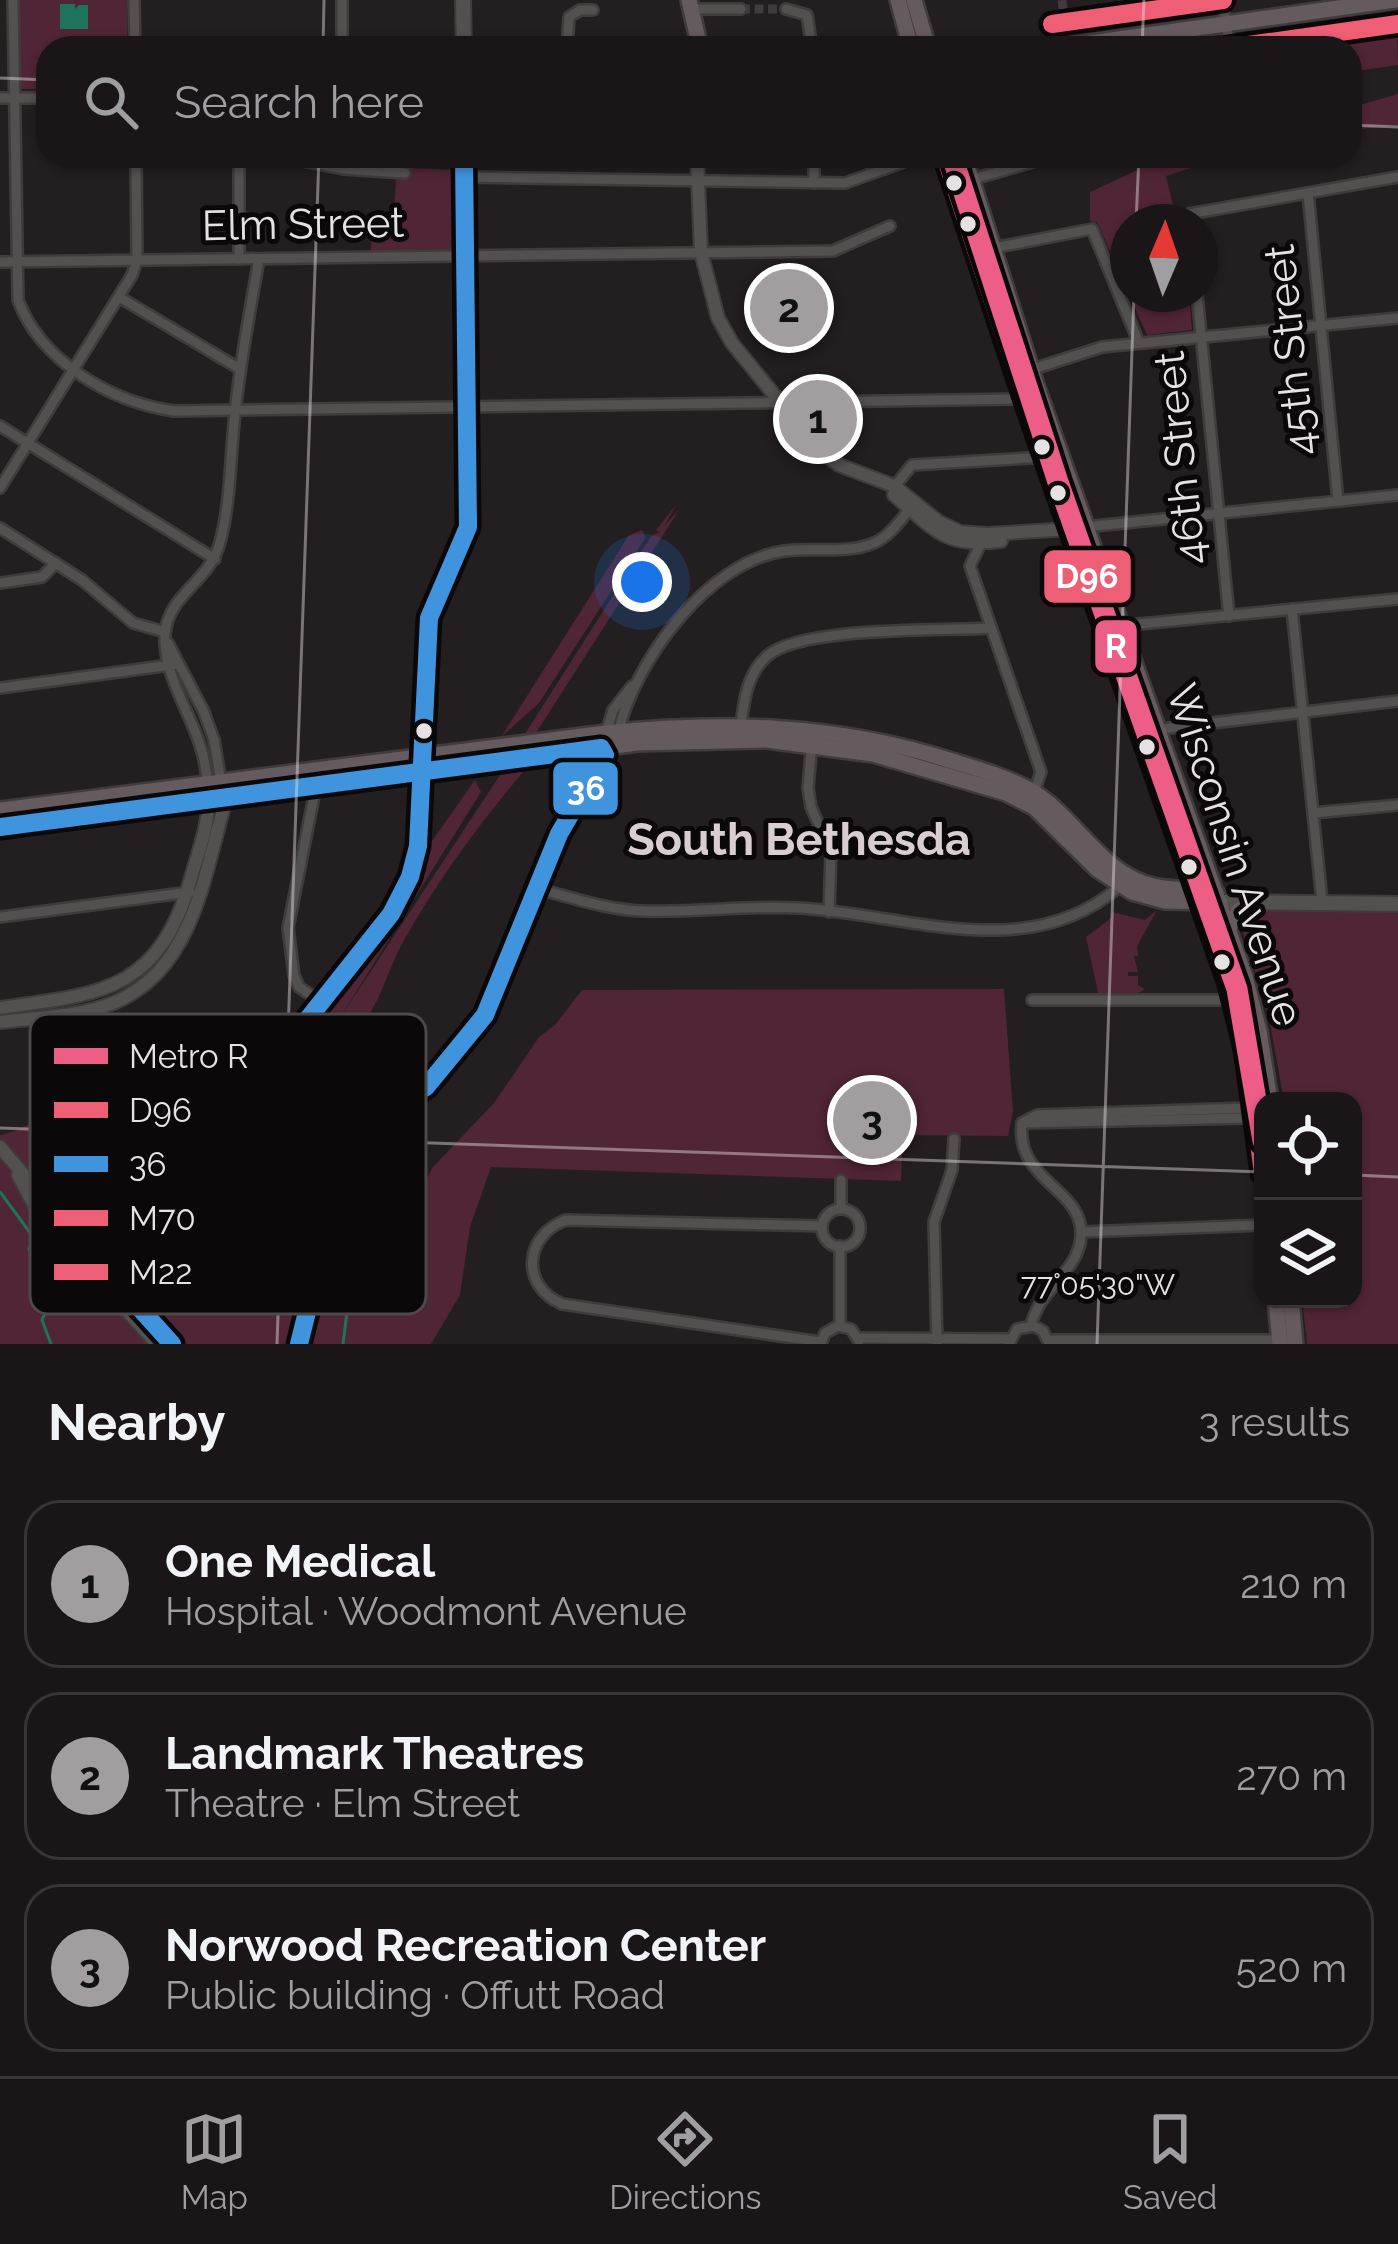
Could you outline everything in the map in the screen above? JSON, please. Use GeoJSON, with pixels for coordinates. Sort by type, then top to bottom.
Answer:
{"type":"FeatureCollection","features":[{"type":"Feature","properties":{"kind":"main road"},"geometry":{"type":"LineString","coordinates":[[463,0],[464,36]]}},
{"type":"Feature","properties":{"kind":"main road"},"geometry":{"type":"LineString","coordinates":[[898,0],[908,36]]}},
{"type":"Feature","properties":{"kind":"main road"},"geometry":{"type":"LineString","coordinates":[[914,0],[924,36]]}},
{"type":"Feature","properties":{"kind":"main road"},"geometry":{"type":"LineString","coordinates":[[1129,36],[1396,0]]}},
{"type":"Feature","properties":{"kind":"main road"},"geometry":{"type":"LineString","coordinates":[[691,4],[698,36]]}},
{"type":"Feature","properties":{"kind":"main road"},"geometry":{"type":"LineString","coordinates":[[313,1014],[391,914],[410,878],[418,846],[431,607],[462,552],[468,527],[464,168]]}},
{"type":"Feature","properties":{"kind":"main road","name":"Wisconsin Avenue"},"geometry":{"type":"LineString","coordinates":[[949,168],[1031,370],[1032,397],[1046,457],[1119,626],[1151,730]]}},
{"type":"Feature","properties":{"kind":"main road","name":"Wisconsin Avenue"},"geometry":{"type":"LineString","coordinates":[[968,168],[1013,364],[1032,397],[1213,897],[1268,1092]]}},
{"type":"Feature","properties":{"kind":"main road"},"geometry":{"type":"LineString","coordinates":[[0,810],[215,790],[741,725],[929,753],[1033,799],[1097,869],[1120,886],[1153,899],[1213,897]]}},
{"type":"Feature","properties":{"kind":"main road"},"geometry":{"type":"LineString","coordinates":[[609,743],[813,737],[1050,802],[1127,876],[1157,887],[1253,901],[1398,904]]}},
{"type":"Feature","properties":{"kind":"main road"},"geometry":{"type":"LineString","coordinates":[[0,827],[215,790],[315,792],[422,763]]}},
{"type":"Feature","properties":{"kind":"main road","name":"Wisconsin Avenue"},"geometry":{"type":"LineString","coordinates":[[1213,897],[1229,928],[1257,1092]]}},
{"type":"Feature","properties":{"kind":"main road"},"geometry":{"type":"LineString","coordinates":[[1229,928],[1238,911],[1253,901]]}},
{"type":"Feature","properties":{"kind":"main road"},"geometry":{"type":"LineString","coordinates":[[1278,1308],[1287,1342]]}},
{"type":"Feature","properties":{"kind":"main road"},"geometry":{"type":"LineString","coordinates":[[1287,1342],[1291,1308]]}},
{"type":"Feature","properties":{"kind":"main road"},"geometry":{"type":"LineString","coordinates":[[135,1314],[158,1344]]}},
{"type":"Feature","properties":{"kind":"main road"},"geometry":{"type":"LineString","coordinates":[[142,1314],[172,1344]]}},
{"type":"Feature","properties":{"kind":"street"},"geometry":{"type":"LineString","coordinates":[[13,0],[18,300],[27,324],[46,348],[118,396],[148,407],[235,409],[1032,397]]}},
{"type":"Feature","properties":{"kind":"street"},"geometry":{"type":"LineString","coordinates":[[134,0],[135,36]]}},
{"type":"Feature","properties":{"kind":"street"},"geometry":{"type":"LineString","coordinates":[[342,0],[342,36]]}},
{"type":"Feature","properties":{"kind":"street"},"geometry":{"type":"LineString","coordinates":[[1222,0],[1228,36]]}},
{"type":"Feature","properties":{"kind":"street"},"geometry":{"type":"LineString","coordinates":[[691,4],[741,9]]}},
{"type":"Feature","properties":{"kind":"street"},"geometry":{"type":"LineString","coordinates":[[786,9],[809,18],[811,36]]}},
{"type":"Feature","properties":{"kind":"street"},"geometry":{"type":"LineString","coordinates":[[568,36],[569,17],[580,10],[593,10]]}},
{"type":"Feature","properties":{"kind":"street"},"geometry":{"type":"LineString","coordinates":[[0,98],[36,98]]}},
{"type":"Feature","properties":{"kind":"street"},"geometry":{"type":"LineString","coordinates":[[0,488],[119,297],[137,260],[136,168]]}},
{"type":"Feature","properties":{"kind":"street"},"geometry":{"type":"LineString","coordinates":[[239,168],[239,259]]}},
{"type":"Feature","properties":{"kind":"street"},"geometry":{"type":"LineString","coordinates":[[339,168],[406,173]]}},
{"type":"Feature","properties":{"kind":"street"},"geometry":{"type":"LineString","coordinates":[[698,168],[701,252],[723,328],[819,450],[974,540]]}},
{"type":"Feature","properties":{"kind":"street"},"geometry":{"type":"LineString","coordinates":[[814,168],[814,183]]}},
{"type":"Feature","properties":{"kind":"street"},"geometry":{"type":"LineString","coordinates":[[464,177],[845,183],[887,168]]}},
{"type":"Feature","properties":{"kind":"street"},"geometry":{"type":"LineString","coordinates":[[956,190],[1013,168]]}},
{"type":"Feature","properties":{"kind":"street"},"geometry":{"type":"LineString","coordinates":[[1218,212],[1398,177]]}},
{"type":"Feature","properties":{"kind":"street","name":"45th Street"},"geometry":{"type":"LineString","coordinates":[[1308,193],[1338,501]]}},
{"type":"Feature","properties":{"kind":"street","name":"Elm Street"},"geometry":{"type":"LineString","coordinates":[[0,262],[838,251],[890,226]]}},
{"type":"Feature","properties":{"kind":"street"},"geometry":{"type":"LineString","coordinates":[[984,250],[1092,230],[1139,343]]}},
{"type":"Feature","properties":{"kind":"street"},"geometry":{"type":"LineString","coordinates":[[0,1009],[103,1006],[142,986],[182,943],[194,892],[222,814],[205,712],[173,665],[165,632],[172,609],[205,577],[223,528],[240,369],[259,259]]}},
{"type":"Feature","properties":{"kind":"street"},"geometry":{"type":"LineString","coordinates":[[119,297],[240,369]]}},
{"type":"Feature","properties":{"kind":"street","name":"46th Street"},"geometry":{"type":"LineString","coordinates":[[1199,312],[1229,616]]}},
{"type":"Feature","properties":{"kind":"street"},"geometry":{"type":"LineString","coordinates":[[1013,364],[1031,370],[1095,348],[1398,319]]}},
{"type":"Feature","properties":{"kind":"street"},"geometry":{"type":"LineString","coordinates":[[0,426],[215,559]]}},
{"type":"Feature","properties":{"kind":"street"},"geometry":{"type":"LineString","coordinates":[[892,490],[912,465],[1046,457]]}},
{"type":"Feature","properties":{"kind":"street"},"geometry":{"type":"LineString","coordinates":[[892,490],[938,534],[974,540],[1398,495]]}},
{"type":"Feature","properties":{"kind":"street"},"geometry":{"type":"LineString","coordinates":[[426,1087],[469,1038],[499,988],[559,833],[640,678],[692,602],[713,581],[782,551],[874,544],[909,510]]}},
{"type":"Feature","properties":{"kind":"street"},"geometry":{"type":"LineString","coordinates":[[0,528],[109,599],[133,623],[165,632]]}},
{"type":"Feature","properties":{"kind":"street"},"geometry":{"type":"LineString","coordinates":[[974,540],[970,566],[1041,772],[1033,799]]}},
{"type":"Feature","properties":{"kind":"street"},"geometry":{"type":"LineString","coordinates":[[0,583],[42,577],[56,563]]}},
{"type":"Feature","properties":{"kind":"street"},"geometry":{"type":"LineString","coordinates":[[1119,626],[1398,599]]}},
{"type":"Feature","properties":{"kind":"street"},"geometry":{"type":"LineString","coordinates":[[1292,609],[1322,901]]}},
{"type":"Feature","properties":{"kind":"street"},"geometry":{"type":"LineString","coordinates":[[741,725],[750,680],[783,645],[819,637],[991,628]]}},
{"type":"Feature","properties":{"kind":"street"},"geometry":{"type":"LineString","coordinates":[[0,688],[173,665]]}},
{"type":"Feature","properties":{"kind":"street"},"geometry":{"type":"LineString","coordinates":[[1151,730],[1398,701]]}},
{"type":"Feature","properties":{"kind":"street"},"geometry":{"type":"LineString","coordinates":[[813,737],[808,766],[811,807],[829,842],[833,868],[829,912]]}},
{"type":"Feature","properties":{"kind":"street"},"geometry":{"type":"LineString","coordinates":[[315,792],[288,928],[299,987],[322,1003]]}},
{"type":"Feature","properties":{"kind":"street"},"geometry":{"type":"LineString","coordinates":[[1313,814],[1398,805]]}},
{"type":"Feature","properties":{"kind":"street"},"geometry":{"type":"LineString","coordinates":[[535,888],[640,911],[772,907],[934,929],[1024,928],[1086,910],[1120,886]]}},
{"type":"Feature","properties":{"kind":"street"},"geometry":{"type":"LineString","coordinates":[[0,917],[194,892]]}},
{"type":"Feature","properties":{"kind":"street"},"geometry":{"type":"LineString","coordinates":[[1032,1000],[1243,998]]}},
{"type":"Feature","properties":{"kind":"street"},"geometry":{"type":"LineString","coordinates":[[0,1022],[29,1011]]}},
{"type":"Feature","properties":{"kind":"street"},"geometry":{"type":"LineString","coordinates":[[1030,1326],[1040,1299],[1076,1257],[1082,1232],[1070,1204],[1030,1166],[1021,1141],[1022,1123],[1254,1116]]}},
{"type":"Feature","properties":{"kind":"street"},"geometry":{"type":"LineString","coordinates":[[936,1342],[934,1222],[952,1170],[954,1139]]}},
{"type":"Feature","properties":{"kind":"street"},"geometry":{"type":"LineString","coordinates":[[0,1147],[14,1163],[30,1197]]}},
{"type":"Feature","properties":{"kind":"street"},"geometry":{"type":"LineString","coordinates":[[841,1180],[843,1206],[858,1219],[860,1230],[855,1241],[840,1246],[826,1239],[822,1226],[828,1214],[843,1206]]}},
{"type":"Feature","properties":{"kind":"street"},"geometry":{"type":"LineString","coordinates":[[822,1226],[566,1220],[544,1232],[529,1257],[535,1283],[547,1297],[562,1304],[821,1343],[829,1330],[840,1326],[851,1329],[859,1341],[1009,1342],[1017,1329],[1030,1326],[1043,1331],[1049,1342],[1287,1342]]}},
{"type":"Feature","properties":{"kind":"street"},"geometry":{"type":"LineString","coordinates":[[1082,1232],[1254,1226]]}},
{"type":"Feature","properties":{"kind":"street"},"geometry":{"type":"LineString","coordinates":[[840,1246],[840,1326]]}},
{"type":"Feature","properties":{"kind":"street"},"geometry":{"type":"LineString","coordinates":[[299,1344],[306,1314]]}},
{"type":"Feature","properties":{"kind":"shaded area"},"geometry":{"type":"Polygon","coordinates":[[[20,0],[127,0],[127,36],[36,36],[36,89],[20,89],[20,0]]]}},
{"type":"Feature","properties":{"kind":"shaded area"},"geometry":{"type":"Polygon","coordinates":[[[60,4],[75,4],[75,9],[88,5],[88,29],[60,29],[60,4]]]}},
{"type":"Feature","properties":{"kind":"shaded area"},"geometry":{"type":"Polygon","coordinates":[[[1397,17],[1398,65],[1362,70],[1360,22],[1397,17]]]}},
{"type":"Feature","properties":{"kind":"shaded area"},"geometry":{"type":"Polygon","coordinates":[[[1328,28],[1330,36],[1289,36],[1289,34],[1328,28]]]}},
{"type":"Feature","properties":{"kind":"shaded area"},"geometry":{"type":"Polygon","coordinates":[[[1398,94],[1398,125],[1362,129],[1362,104],[1398,94]]]}},
{"type":"Feature","properties":{"kind":"shaded area"},"geometry":{"type":"Polygon","coordinates":[[[408,168],[457,170],[455,249],[371,251],[372,213],[394,214],[396,178],[407,179],[408,168]]]}},
{"type":"Feature","properties":{"kind":"shaded area"},"geometry":{"type":"Polygon","coordinates":[[[1142,168],[1192,168],[1166,176],[1173,204],[1110,204],[1110,251],[1097,222],[1090,221],[1090,192],[1142,168]]]}},
{"type":"Feature","properties":{"kind":"shaded area"},"geometry":{"type":"Polygon","coordinates":[[[1137,312],[1190,312],[1192,330],[1147,335],[1137,312]]]}},
{"type":"Feature","properties":{"kind":"shaded area"},"geometry":{"type":"Polygon","coordinates":[[[677,504],[664,526],[679,510],[534,736],[523,737],[640,553],[677,504]]]}},
{"type":"Feature","properties":{"kind":"shaded area"},"geometry":{"type":"Polygon","coordinates":[[[642,530],[646,537],[539,703],[501,737],[629,535],[642,530]]]}},
{"type":"Feature","properties":{"kind":"shaded area"},"geometry":{"type":"Polygon","coordinates":[[[524,771],[430,897],[368,1014],[343,1014],[500,775],[524,771]]]}},
{"type":"Feature","properties":{"kind":"shaded area"},"geometry":{"type":"Polygon","coordinates":[[[475,780],[481,792],[342,1014],[296,1014],[317,1008],[326,1013],[401,910],[416,884],[427,848],[475,780]]]}},
{"type":"Feature","properties":{"kind":"shaded area"},"geometry":{"type":"Polygon","coordinates":[[[1157,910],[1137,946],[1138,972],[1128,972],[1128,976],[1138,976],[1138,985],[1145,989],[1099,997],[1086,937],[1111,918],[1112,912],[1145,920],[1157,910]]]}},
{"type":"Feature","properties":{"kind":"shaded area"},"geometry":{"type":"Polygon","coordinates":[[[1264,910],[1398,911],[1398,1344],[1307,1344],[1303,1308],[1362,1308],[1362,1092],[1282,1092],[1269,1018],[1240,922],[1264,910]]]}},
{"type":"Feature","properties":{"kind":"shaded area"},"geometry":{"type":"Polygon","coordinates":[[[1004,989],[1013,1111],[1008,1136],[903,1135],[901,1181],[491,1167],[470,1227],[460,1295],[431,1344],[0,1344],[0,1135],[30,1124],[30,1314],[426,1314],[426,1180],[494,1103],[539,1037],[555,1025],[582,990],[1004,989]]]}},
{"type":"Feature","properties":{"kind":"waterway"},"geometry":{"type":"LineString","coordinates":[[0,1192],[30,1233]]}},
{"type":"Feature","properties":{"kind":"waterway"},"geometry":{"type":"LineString","coordinates":[[30,1247],[30,1251]]}},
{"type":"Feature","properties":{"kind":"waterway"},"geometry":{"type":"LineString","coordinates":[[45,1314],[42,1320],[51,1344]]}},
{"type":"Feature","properties":{"kind":"waterway"},"geometry":{"type":"LineString","coordinates":[[343,1344],[347,1314]]}},
{"type":"Feature","properties":{"kind":"tunnel"},"geometry":{"type":"LineString","coordinates":[[1062,0],[1066,33]]}},
{"type":"Feature","properties":{"kind":"tunnel"},"geometry":{"type":"LineString","coordinates":[[741,9],[786,9]]}},
{"type":"Feature","properties":{"kind":"metro line","name":"R"},"geometry":{"type":"LineString","coordinates":[[956,168],[1058,482],[1237,989],[1255,1092]]}},
{"type":"Feature","properties":{"kind":"transit line","name":"M22"},"geometry":{"type":"LineString","coordinates":[[1052,24],[1223,0]]}},
{"type":"Feature","properties":{"kind":"transit line","name":"M70"},"geometry":{"type":"LineString","coordinates":[[1312,36],[1398,24]]}},
{"type":"Feature","properties":{"kind":"transit line","name":"36"},"geometry":{"type":"LineString","coordinates":[[312,1014],[391,914],[410,877],[418,846],[429,618],[468,527],[464,168]]}},
{"type":"Feature","properties":{"kind":"transit line","name":"D96"},"geometry":{"type":"LineString","coordinates":[[949,168],[1229,981],[1246,1048],[1254,1107]]}},
{"type":"Feature","properties":{"kind":"transit line","name":"36"},"geometry":{"type":"LineString","coordinates":[[0,827],[601,748],[605,755],[559,834],[485,1015],[426,1087]]}},
{"type":"Feature","properties":{"kind":"transit line","name":"36"},"geometry":{"type":"LineString","coordinates":[[145,1314],[172,1344]]}},
{"type":"Feature","properties":{"kind":"transit line","name":"36"},"geometry":{"type":"LineString","coordinates":[[299,1344],[306,1314]]}},
{"type":"Feature","properties":{"kind":"place","name":"Landmark Theatres"},"geometry":{"type":"Point","coordinates":[789,308]}},
{"type":"Feature","properties":{"kind":"place","name":"One Medical"},"geometry":{"type":"Point","coordinates":[818,419]}},
{"type":"Feature","properties":{"kind":"place","name":"Norwood Recreation Center"},"geometry":{"type":"Point","coordinates":[872,1120]}},
{"type":"Feature","properties":{"kind":"district","name":"South Bethesda"},"geometry":{"type":"Point","coordinates":[799,839]}}]}
